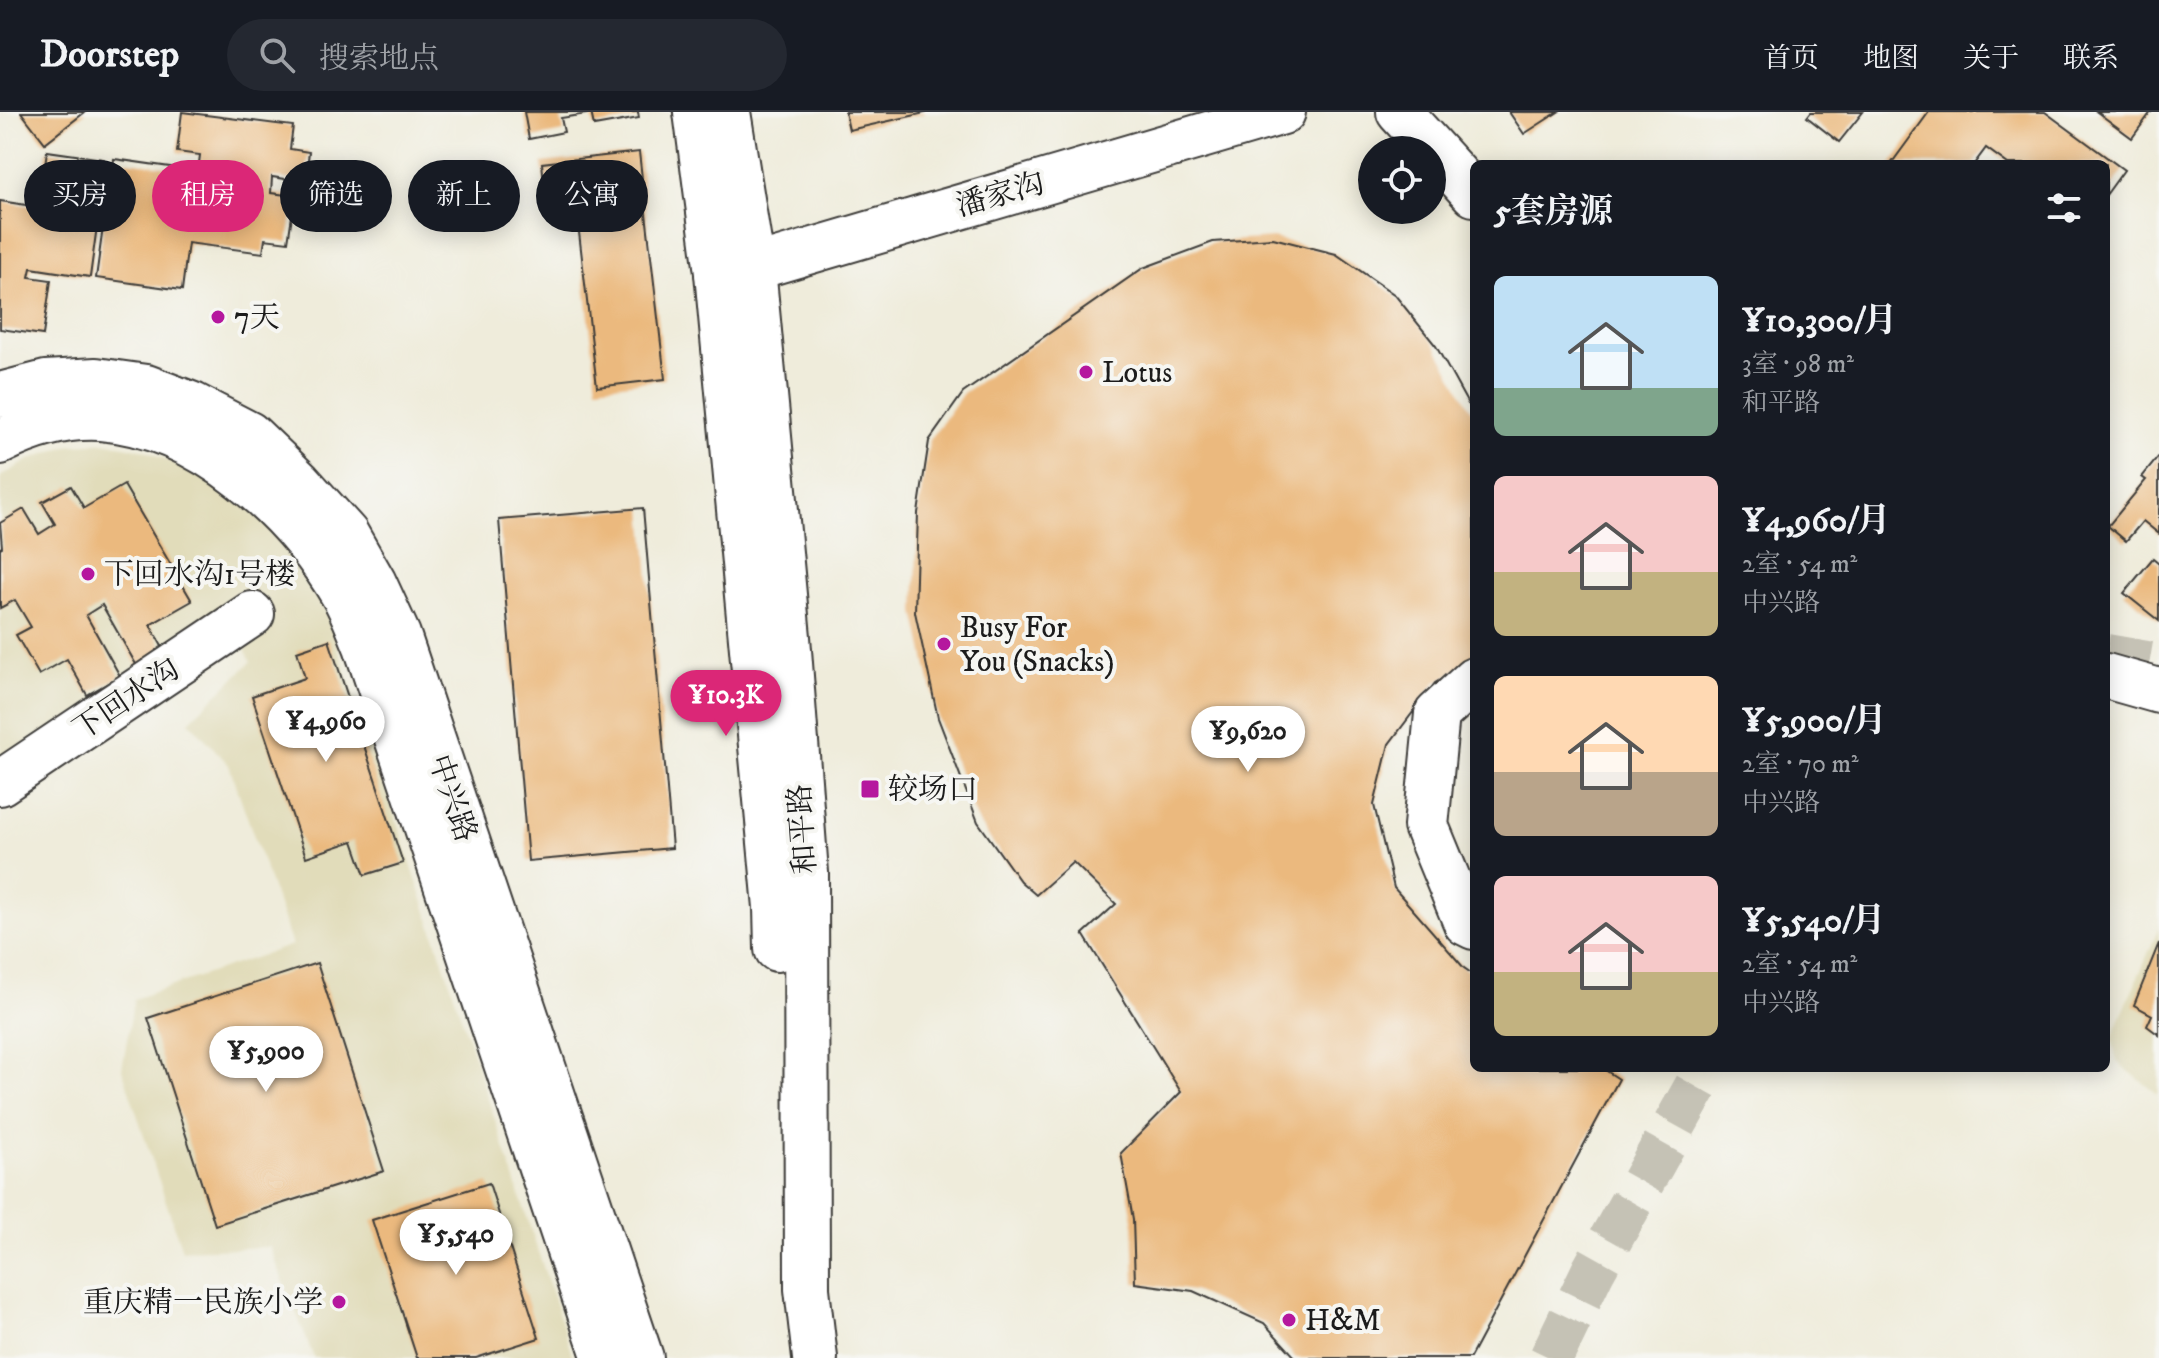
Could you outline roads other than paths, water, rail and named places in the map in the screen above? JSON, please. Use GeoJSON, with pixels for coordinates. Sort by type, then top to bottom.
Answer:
{"type":"FeatureCollection","features":[{"type":"Feature","properties":{"kind":"street","name":"和平路"},"geometry":{"type":"LineString","coordinates":[[696,112],[735,270],[788,637],[806,873],[807,1289],[815,1358]]}},
{"type":"Feature","properties":{"kind":"street","name":"和平路"},"geometry":{"type":"LineString","coordinates":[[728,112],[735,270],[776,907],[780,1291],[786,1358]]}},
{"type":"Feature","properties":{"kind":"street","name":"潘家沟"},"geometry":{"type":"LineString","coordinates":[[735,270],[1198,124],[1283,112]]}},
{"type":"Feature","properties":{"kind":"street"},"geometry":{"type":"LineString","coordinates":[[1399,112],[1470,190]]}},
{"type":"Feature","properties":{"kind":"street","name":"中兴路"},"geometry":{"type":"LineString","coordinates":[[0,395],[46,383],[96,380],[146,387],[193,405],[249,434],[299,482],[346,534],[374,583],[398,635],[641,1358]]}},
{"type":"Feature","properties":{"kind":"street","name":"中兴路"},"geometry":{"type":"LineString","coordinates":[[0,442],[17,433],[54,422],[99,418],[139,425],[178,439],[225,466],[276,506],[338,587],[366,646],[605,1358]]}},
{"type":"Feature","properties":{"kind":"street","name":"下回水沟"},"geometry":{"type":"LineString","coordinates":[[0,783],[252,614]]}},
{"type":"Feature","properties":{"kind":"street"},"geometry":{"type":"LineString","coordinates":[[2110,677],[2159,691]]}},
{"type":"Feature","properties":{"kind":"street"},"geometry":{"type":"LineString","coordinates":[[1470,684],[1437,714],[1426,826],[1466,923],[1470,925]]}},
{"type":"Feature","properties":{"kind":"tunnel"},"geometry":{"type":"LineString","coordinates":[[2110,657],[2159,665]]}},
{"type":"Feature","properties":{"kind":"tunnel"},"geometry":{"type":"LineString","coordinates":[[1551,1358],[1593,1271],[1702,1072]]}},
{"type":"Feature","properties":{"kind":"place","name":"7天"},"geometry":{"type":"Point","coordinates":[218,317]}},
{"type":"Feature","properties":{"kind":"place","name":"Lotus"},"geometry":{"type":"Point","coordinates":[1086,372]}},
{"type":"Feature","properties":{"kind":"place","name":"下回水沟1号楼"},"geometry":{"type":"Point","coordinates":[88,574]}},
{"type":"Feature","properties":{"kind":"place","name":"Busy For You (Snacks)"},"geometry":{"type":"Point","coordinates":[944,644]}},
{"type":"Feature","properties":{"kind":"place","name":"较场口"},"geometry":{"type":"Point","coordinates":[870,789]}},
{"type":"Feature","properties":{"kind":"place","name":"重庆精一民族小学"},"geometry":{"type":"Point","coordinates":[339,1302]}},
{"type":"Feature","properties":{"kind":"place","name":"H&M"},"geometry":{"type":"Point","coordinates":[1289,1320]}}]}
